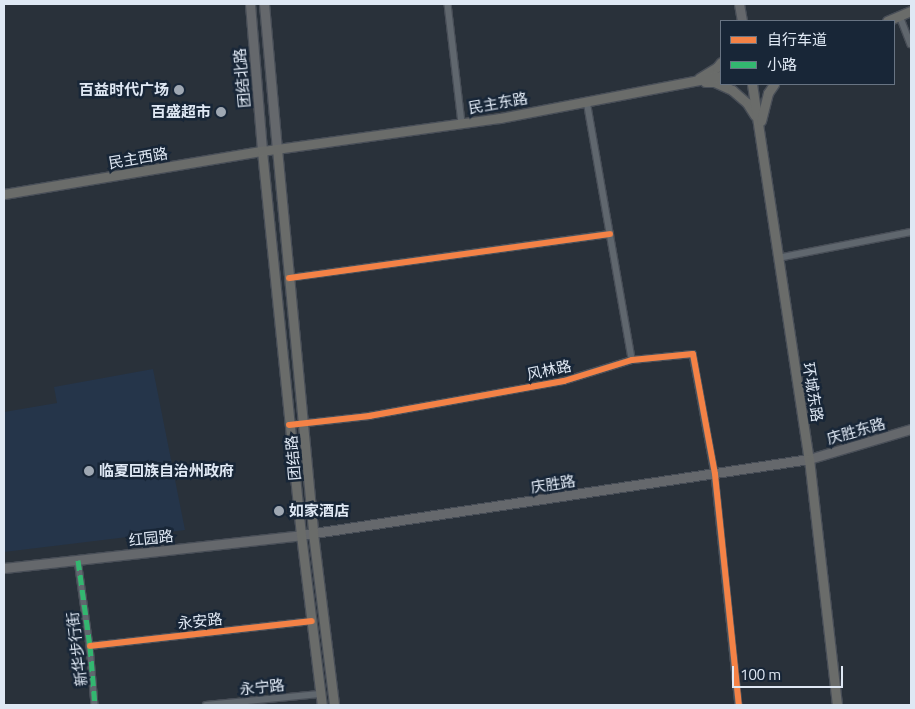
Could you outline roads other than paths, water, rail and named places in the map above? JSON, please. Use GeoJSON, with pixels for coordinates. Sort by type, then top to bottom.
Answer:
{"type":"FeatureCollection","features":[{"type":"Feature","properties":{"kind":"main road","name":"团结北路"},"geometry":{"type":"LineString","coordinates":[[250,4],[262,151]]}},
{"type":"Feature","properties":{"kind":"main road","name":"团结北路"},"geometry":{"type":"LineString","coordinates":[[264,4],[277,149]]}},
{"type":"Feature","properties":{"kind":"main road"},"geometry":{"type":"LineString","coordinates":[[739,4],[742,20]]}},
{"type":"Feature","properties":{"kind":"main road"},"geometry":{"type":"LineString","coordinates":[[890,20],[911,11]]}},
{"type":"Feature","properties":{"kind":"main road"},"geometry":{"type":"LineString","coordinates":[[694,81],[720,63]]}},
{"type":"Feature","properties":{"kind":"main road","name":"民主东路"},"geometry":{"type":"LineString","coordinates":[[277,149],[462,123],[720,76]]}},
{"type":"Feature","properties":{"kind":"main road"},"geometry":{"type":"LineString","coordinates":[[694,81],[714,82],[720,85]]}},
{"type":"Feature","properties":{"kind":"main road"},"geometry":{"type":"LineString","coordinates":[[721,85],[732,90],[747,103],[757,120],[760,139]]}},
{"type":"Feature","properties":{"kind":"main road","name":"环城东路"},"geometry":{"type":"LineString","coordinates":[[752,85],[809,459],[837,705]]}},
{"type":"Feature","properties":{"kind":"main road"},"geometry":{"type":"LineString","coordinates":[[760,139],[761,116],[768,93],[773,85]]}},
{"type":"Feature","properties":{"kind":"main road","name":"民主西路"},"geometry":{"type":"LineString","coordinates":[[4,194],[277,149]]}},
{"type":"Feature","properties":{"kind":"main road","name":"团结路"},"geometry":{"type":"LineString","coordinates":[[277,149],[313,534],[334,705]]}},
{"type":"Feature","properties":{"kind":"main road","name":"团结路"},"geometry":{"type":"LineString","coordinates":[[262,151],[289,426],[322,705]]}},
{"type":"Feature","properties":{"kind":"main road","name":"庆胜东路"},"geometry":{"type":"LineString","coordinates":[[809,459],[911,429]]}},
{"type":"Feature","properties":{"kind":"main road","name":"庆胜路"},"geometry":{"type":"LineString","coordinates":[[301,535],[809,459]]}},
{"type":"Feature","properties":{"kind":"main road","name":"红园路"},"geometry":{"type":"LineString","coordinates":[[4,568],[301,535]]}},
{"type":"Feature","properties":{"kind":"street"},"geometry":{"type":"LineString","coordinates":[[448,4],[462,123]]}},
{"type":"Feature","properties":{"kind":"street"},"geometry":{"type":"LineString","coordinates":[[900,16],[911,44]]}},
{"type":"Feature","properties":{"kind":"street"},"geometry":{"type":"LineString","coordinates":[[587,101],[632,360]]}},
{"type":"Feature","properties":{"kind":"street"},"geometry":{"type":"LineString","coordinates":[[778,258],[911,232]]}},
{"type":"Feature","properties":{"kind":"street"},"geometry":{"type":"LineString","coordinates":[[289,278],[610,234]]}},
{"type":"Feature","properties":{"kind":"street","name":"风林路"},"geometry":{"type":"LineString","coordinates":[[289,426],[369,416],[564,382],[632,360],[693,354],[715,474]]}},
{"type":"Feature","properties":{"kind":"street"},"geometry":{"type":"LineString","coordinates":[[715,474],[739,705]]}},
{"type":"Feature","properties":{"kind":"street","name":"新华步行街"},"geometry":{"type":"LineString","coordinates":[[78,560],[90,646],[95,705]]}},
{"type":"Feature","properties":{"kind":"street","name":"永安路"},"geometry":{"type":"LineString","coordinates":[[90,646],[312,621]]}},
{"type":"Feature","properties":{"kind":"street","name":"永宁路"},"geometry":{"type":"LineString","coordinates":[[206,705],[321,694]]}},
{"type":"Feature","properties":{"kind":"place","name":"百益时代广场"},"geometry":{"type":"Point","coordinates":[179,90]}},
{"type":"Feature","properties":{"kind":"place","name":"百盛超市"},"geometry":{"type":"Point","coordinates":[221,112]}},
{"type":"Feature","properties":{"kind":"place","name":"临夏回族自治州政府"},"geometry":{"type":"Point","coordinates":[89,471]}},
{"type":"Feature","properties":{"kind":"place","name":"如家酒店"},"geometry":{"type":"Point","coordinates":[279,511]}}]}
